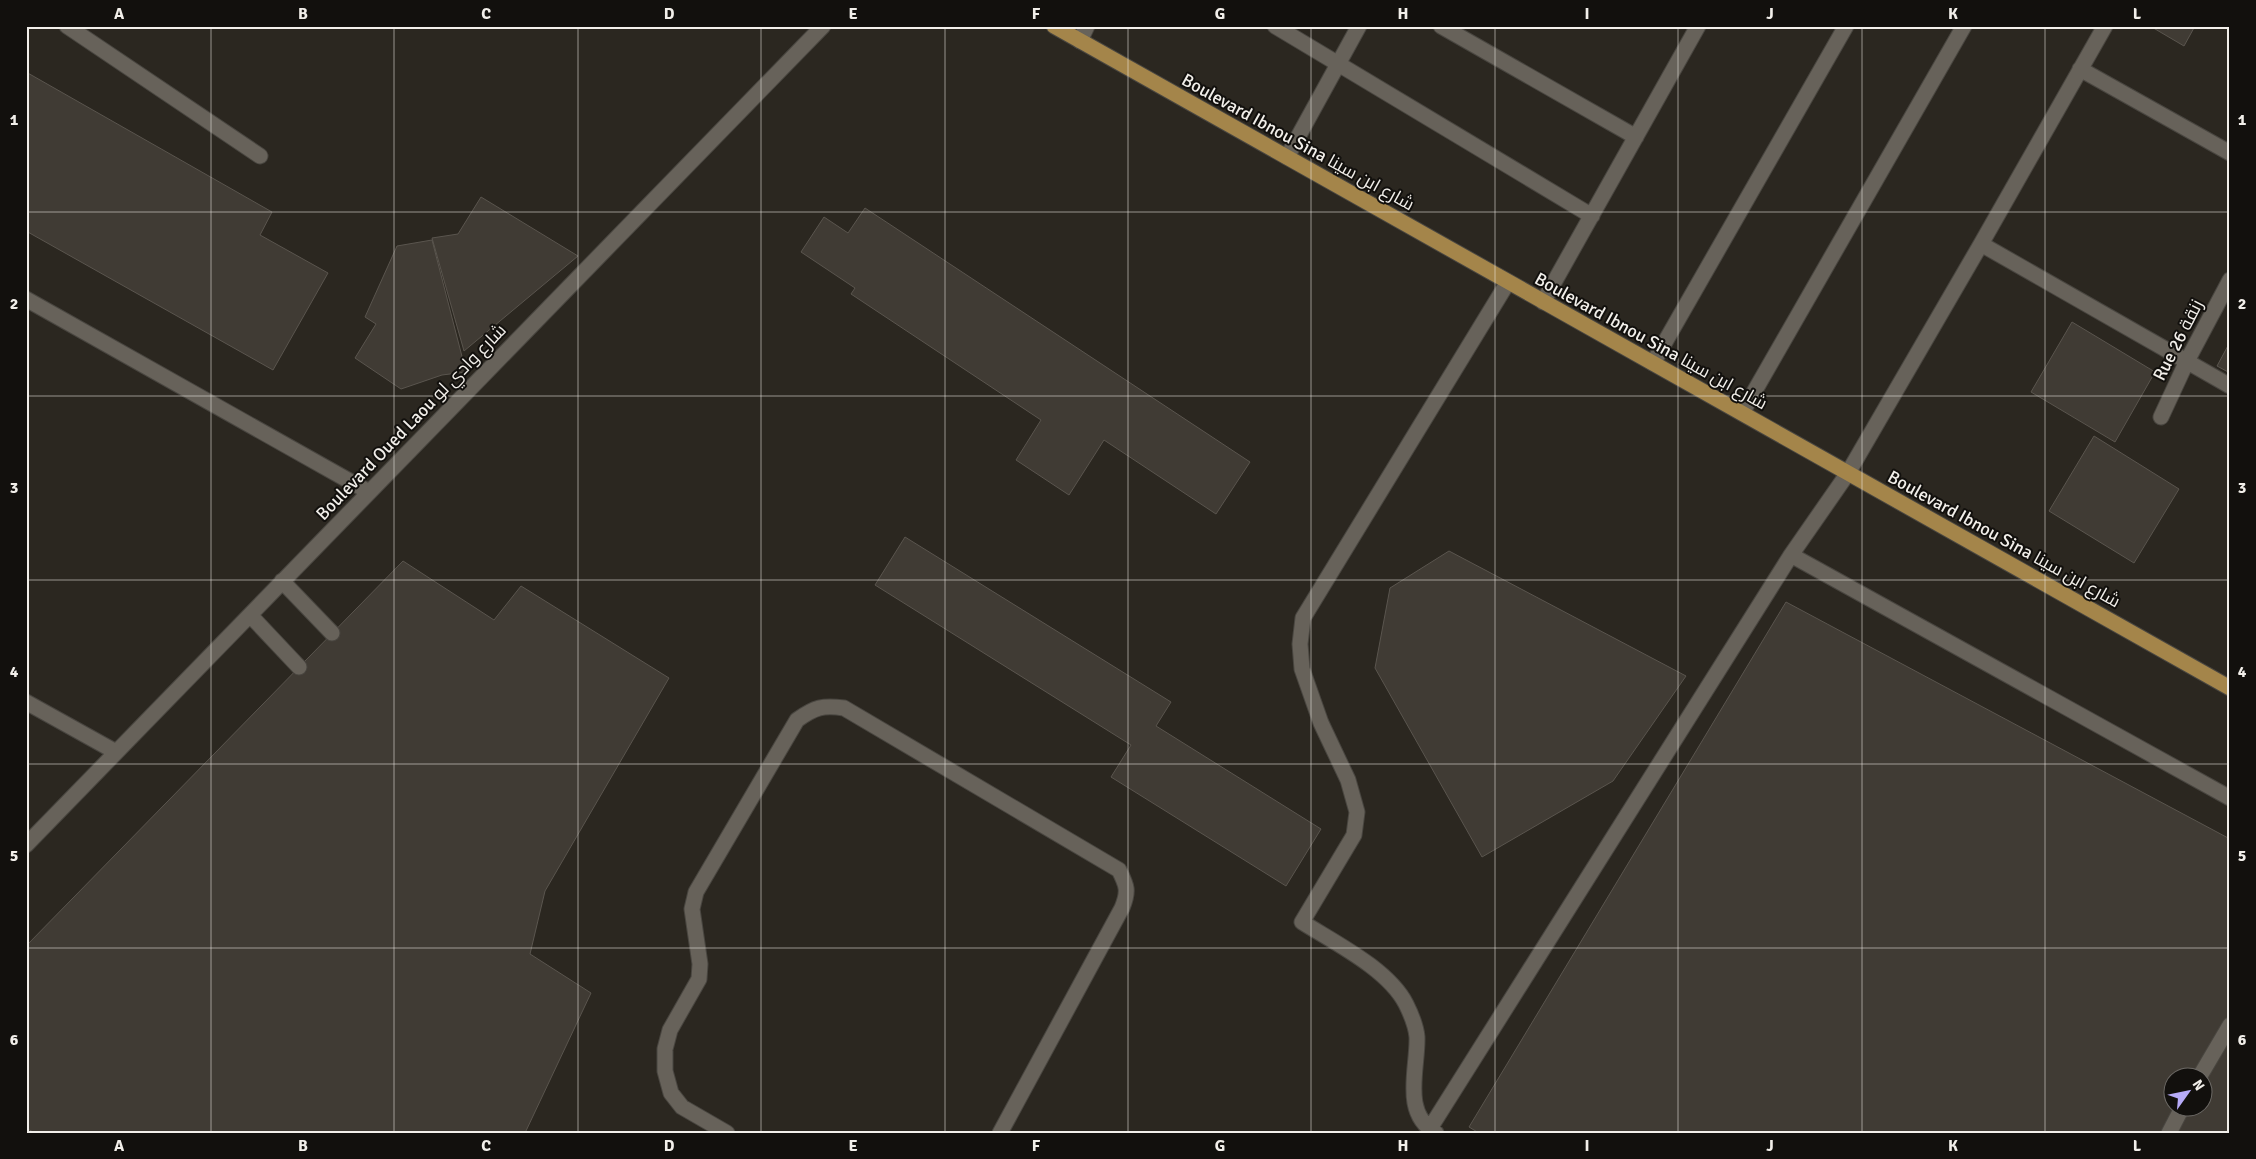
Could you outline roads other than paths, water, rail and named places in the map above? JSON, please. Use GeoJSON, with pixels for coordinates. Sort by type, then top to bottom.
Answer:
{"type":"FeatureCollection","features":[{"type":"Feature","properties":{"kind":"main road","name":"Boulevard Ibnou Sina شارع ابن سينا"},"geometry":{"type":"LineString","coordinates":[[1054,26],[2230,688]]}},
{"type":"Feature","properties":{"kind":"street"},"geometry":{"type":"LineString","coordinates":[[67,26],[260,156]]}},
{"type":"Feature","properties":{"kind":"street","name":"Boulevard Oued Laou شارع وادي لو"},"geometry":{"type":"LineString","coordinates":[[26,845],[823,26]]}},
{"type":"Feature","properties":{"kind":"street"},"geometry":{"type":"LineString","coordinates":[[1080,41],[1088,26]]}},
{"type":"Feature","properties":{"kind":"street"},"geometry":{"type":"LineString","coordinates":[[1275,26],[1592,216]]}},
{"type":"Feature","properties":{"kind":"street"},"geometry":{"type":"LineString","coordinates":[[1287,157],[1359,26]]}},
{"type":"Feature","properties":{"kind":"street"},"geometry":{"type":"LineString","coordinates":[[1441,26],[1636,137]]}},
{"type":"Feature","properties":{"kind":"street"},"geometry":{"type":"LineString","coordinates":[[1653,363],[1846,26]]}},
{"type":"Feature","properties":{"kind":"street"},"geometry":{"type":"LineString","coordinates":[[1742,413],[1964,26]]}},
{"type":"Feature","properties":{"kind":"street"},"geometry":{"type":"LineString","coordinates":[[1508,282],[1304,618],[1300,644],[1302,668],[1321,722],[1348,780],[1357,812],[1354,834],[1302,922],[1388,980],[1406,1003],[1417,1037],[1413,1094],[1417,1111],[1431,1132],[1791,555],[1848,473],[1981,244],[2104,26]]}},
{"type":"Feature","properties":{"kind":"street"},"geometry":{"type":"LineString","coordinates":[[1543,302],[1636,137],[1691,29]]}},
{"type":"Feature","properties":{"kind":"street"},"geometry":{"type":"LineString","coordinates":[[2080,69],[2230,153]]}},
{"type":"Feature","properties":{"kind":"street"},"geometry":{"type":"LineString","coordinates":[[1981,244],[2230,386]]}},
{"type":"Feature","properties":{"kind":"street","name":"Rue 26 زنقة"},"geometry":{"type":"LineString","coordinates":[[2160,417],[2230,280]]}},
{"type":"Feature","properties":{"kind":"street"},"geometry":{"type":"LineString","coordinates":[[26,299],[369,492]]}},
{"type":"Feature","properties":{"kind":"street"},"geometry":{"type":"LineString","coordinates":[[1791,555],[2230,798]]}},
{"type":"Feature","properties":{"kind":"street"},"geometry":{"type":"LineString","coordinates":[[282,582],[332,633]]}},
{"type":"Feature","properties":{"kind":"street"},"geometry":{"type":"LineString","coordinates":[[250,615],[299,667]]}},
{"type":"Feature","properties":{"kind":"street"},"geometry":{"type":"LineString","coordinates":[[26,702],[116,752]]}},
{"type":"Feature","properties":{"kind":"street"},"geometry":{"type":"LineString","coordinates":[[727,1133],[682,1107],[671,1093],[665,1071],[665,1049],[670,1030],[699,979],[700,964],[692,910],[696,892],[797,720],[811,710],[826,705],[844,708],[1119,870],[1125,883],[1128,895],[1122,908],[1000,1133]]}},
{"type":"Feature","properties":{"kind":"street"},"geometry":{"type":"LineString","coordinates":[[2206,1066],[2230,1025]]}},
{"type":"Feature","properties":{"kind":"street"},"geometry":{"type":"LineString","coordinates":[[2169,1133],[2178,1116]]}}]}
